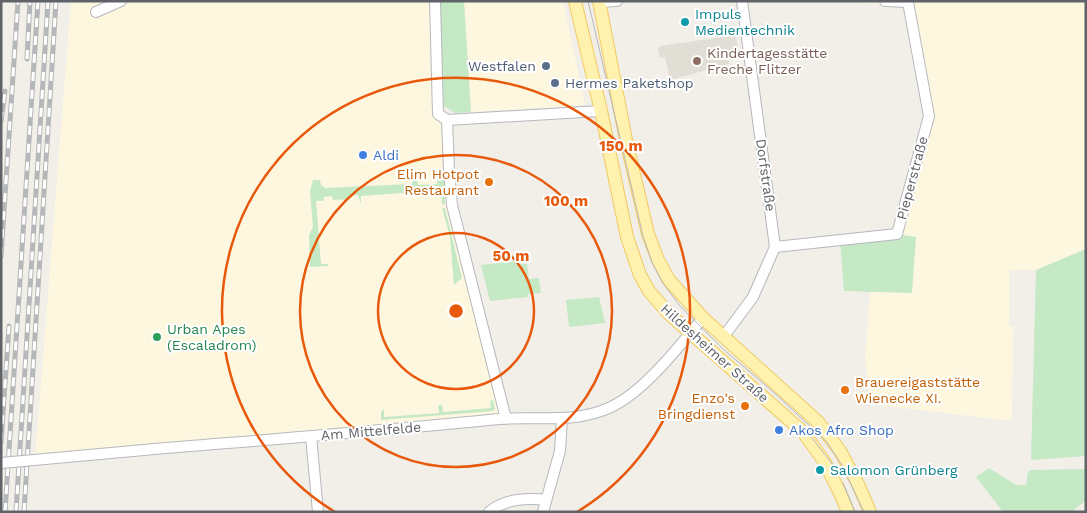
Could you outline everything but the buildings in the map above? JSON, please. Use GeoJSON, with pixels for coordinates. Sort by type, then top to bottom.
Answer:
{"type":"FeatureCollection","features":[{"type":"Feature","properties":{"kind":"main road","name":"Hildesheimer Straße"},"geometry":{"type":"LineString","coordinates":[[575,1],[601,111],[627,237],[640,275],[649,291],[668,313],[803,432],[824,461],[848,512]]}},
{"type":"Feature","properties":{"kind":"main road","name":"Hildesheimer Straße"},"geometry":{"type":"LineString","coordinates":[[599,2],[626,140],[648,234],[658,260],[669,280],[703,318],[818,422],[840,451],[858,484],[870,512]]}},
{"type":"Feature","properties":{"kind":"street"},"geometry":{"type":"LineString","coordinates":[[96,12],[121,1]]}},
{"type":"Feature","properties":{"kind":"street"},"geometry":{"type":"LineString","coordinates":[[435,1],[438,114],[447,120],[601,111]]}},
{"type":"Feature","properties":{"kind":"street"},"geometry":{"type":"LineString","coordinates":[[599,2],[618,1]]}},
{"type":"Feature","properties":{"kind":"street","name":"Dorfstraße"},"geometry":{"type":"LineString","coordinates":[[742,1],[775,247]]}},
{"type":"Feature","properties":{"kind":"street"},"geometry":{"type":"LineString","coordinates":[[885,1],[908,2]]}},
{"type":"Feature","properties":{"kind":"street","name":"Pieperstraße"},"geometry":{"type":"LineString","coordinates":[[775,247],[898,234],[929,116],[908,2]]}},
{"type":"Feature","properties":{"kind":"street"},"geometry":{"type":"LineString","coordinates":[[447,120],[452,205],[506,419]]}},
{"type":"Feature","properties":{"kind":"street"},"geometry":{"type":"LineString","coordinates":[[724,336],[753,297],[775,247]]}},
{"type":"Feature","properties":{"kind":"street","name":"Am Mittelfelde"},"geometry":{"type":"LineString","coordinates":[[1,463],[506,419],[562,418],[593,414],[613,406],[632,394],[703,318]]}},
{"type":"Feature","properties":{"kind":"street"},"geometry":{"type":"LineString","coordinates":[[543,512],[560,451],[562,418]]}},
{"type":"Feature","properties":{"kind":"street"},"geometry":{"type":"LineString","coordinates":[[311,436],[318,512]]}},
{"type":"Feature","properties":{"kind":"street"},"geometry":{"type":"LineString","coordinates":[[489,512],[495,507],[513,501],[534,498],[546,500]]}},
{"type":"Feature","properties":{"kind":"shaded area"},"geometry":{"type":"Polygon","coordinates":[[[71,1],[435,1],[438,113],[447,120],[449,171],[506,419],[35,460],[71,1]]]}},
{"type":"Feature","properties":{"kind":"shaded area"},"geometry":{"type":"Polygon","coordinates":[[[464,1],[563,1],[585,105],[471,112],[464,1]]]}},
{"type":"Feature","properties":{"kind":"shaded area"},"geometry":{"type":"Polygon","coordinates":[[[826,1],[1085,1],[1086,249],[1036,270],[1009,270],[1009,326],[1013,326],[1012,421],[870,404],[865,357],[870,295],[901,234],[932,116],[912,5],[826,1]]]}},
{"type":"Feature","properties":{"kind":"shaded area","name":"Kindertagesstätte Freche Flitzer"},"geometry":{"type":"Polygon","coordinates":[[[736,35],[739,54],[728,56],[729,64],[670,80],[665,57],[660,58],[658,48],[660,46],[736,35]]]}},
{"type":"Feature","properties":{"kind":"green space"},"geometry":{"type":"Polygon","coordinates":[[[439,1],[464,1],[471,112],[455,113],[441,104],[439,1]]]}},
{"type":"Feature","properties":{"kind":"green space"},"geometry":{"type":"Polygon","coordinates":[[[417,177],[418,185],[437,184],[437,177],[444,179],[445,204],[442,205],[441,190],[361,196],[361,204],[358,195],[350,195],[350,199],[333,200],[332,196],[324,197],[323,201],[316,201],[321,264],[328,264],[328,266],[310,267],[309,235],[313,227],[310,191],[313,180],[320,180],[321,185],[325,188],[411,184],[417,177]]]}},
{"type":"Feature","properties":{"kind":"green space"},"geometry":{"type":"Polygon","coordinates":[[[442,208],[445,208],[462,278],[454,285],[450,237],[442,208]]]}},
{"type":"Feature","properties":{"kind":"green space"},"geometry":{"type":"Polygon","coordinates":[[[897,234],[916,237],[912,293],[844,291],[840,240],[897,234]]]}},
{"type":"Feature","properties":{"kind":"green space"},"geometry":{"type":"Polygon","coordinates":[[[1086,249],[1086,456],[1031,460],[1036,270],[1086,249]]]}},
{"type":"Feature","properties":{"kind":"green space"},"geometry":{"type":"Polygon","coordinates":[[[516,261],[517,264],[527,264],[529,279],[539,278],[541,293],[528,294],[528,297],[490,301],[481,265],[516,261]]]}},
{"type":"Feature","properties":{"kind":"green space"},"geometry":{"type":"Polygon","coordinates":[[[599,297],[605,323],[569,327],[566,300],[599,297]]]}},
{"type":"Feature","properties":{"kind":"green space"},"geometry":{"type":"Polygon","coordinates":[[[493,400],[495,409],[493,411],[381,420],[381,412],[384,409],[384,417],[439,413],[438,405],[442,405],[443,412],[491,408],[490,401],[493,400]]]}},
{"type":"Feature","properties":{"kind":"green space"},"geometry":{"type":"Polygon","coordinates":[[[989,468],[1016,485],[1026,485],[1028,472],[1031,470],[1086,469],[1086,500],[1072,512],[1003,512],[976,477],[989,468]]]}},
{"type":"Feature","properties":{"kind":"tram line"},"geometry":{"type":"LineString","coordinates":[[588,1],[643,236],[652,262],[662,282],[680,306],[723,349],[826,441],[842,465],[864,512]]}},
{"type":"Feature","properties":{"kind":"tram line"},"geometry":{"type":"LineString","coordinates":[[809,434],[833,465]]}},
{"type":"Feature","properties":{"kind":"tram line"},"geometry":{"type":"LineString","coordinates":[[843,483],[855,512]]}},
{"type":"Feature","properties":{"kind":"railway"},"geometry":{"type":"LineString","coordinates":[[1,256],[18,1]]}},
{"type":"Feature","properties":{"kind":"railway"},"geometry":{"type":"LineString","coordinates":[[27,59],[30,1]]}},
{"type":"Feature","properties":{"kind":"railway"},"geometry":{"type":"LineString","coordinates":[[5,512],[38,1]]}},
{"type":"Feature","properties":{"kind":"railway"},"geometry":{"type":"LineString","coordinates":[[16,512],[48,1]]}},
{"type":"Feature","properties":{"kind":"railway"},"geometry":{"type":"LineString","coordinates":[[24,512],[56,1]]}},
{"type":"Feature","properties":{"kind":"railway"},"geometry":{"type":"LineString","coordinates":[[1,121],[5,91]]}},
{"type":"Feature","properties":{"kind":"railway"},"geometry":{"type":"LineString","coordinates":[[1,442],[9,326]]}},
{"type":"Feature","properties":{"kind":"place","name":"Impuls Medientechnik"},"geometry":{"type":"Point","coordinates":[685,22]}},
{"type":"Feature","properties":{"kind":"place","name":"Kindertagesstätte Freche Flitzer"},"geometry":{"type":"Point","coordinates":[697,61]}},
{"type":"Feature","properties":{"kind":"place","name":"Westfalen"},"geometry":{"type":"Point","coordinates":[546,66]}},
{"type":"Feature","properties":{"kind":"place","name":"Hermes Paketshop"},"geometry":{"type":"Point","coordinates":[555,83]}},
{"type":"Feature","properties":{"kind":"place","name":"Aldi"},"geometry":{"type":"Point","coordinates":[363,155]}},
{"type":"Feature","properties":{"kind":"place","name":"Elim Hotpot Restaurant"},"geometry":{"type":"Point","coordinates":[489,182]}},
{"type":"Feature","properties":{"kind":"place","name":"Urban Apes (Escaladrom)"},"geometry":{"type":"Point","coordinates":[157,337]}},
{"type":"Feature","properties":{"kind":"place","name":"Brauereigaststätte Wienecke XI."},"geometry":{"type":"Point","coordinates":[845,390]}},
{"type":"Feature","properties":{"kind":"place","name":"Enzo's Bringdienst"},"geometry":{"type":"Point","coordinates":[745,406]}},
{"type":"Feature","properties":{"kind":"place","name":"Akos Afro Shop"},"geometry":{"type":"Point","coordinates":[779,430]}},
{"type":"Feature","properties":{"kind":"place","name":"Salomon Grünberg"},"geometry":{"type":"Point","coordinates":[820,470]}}]}
